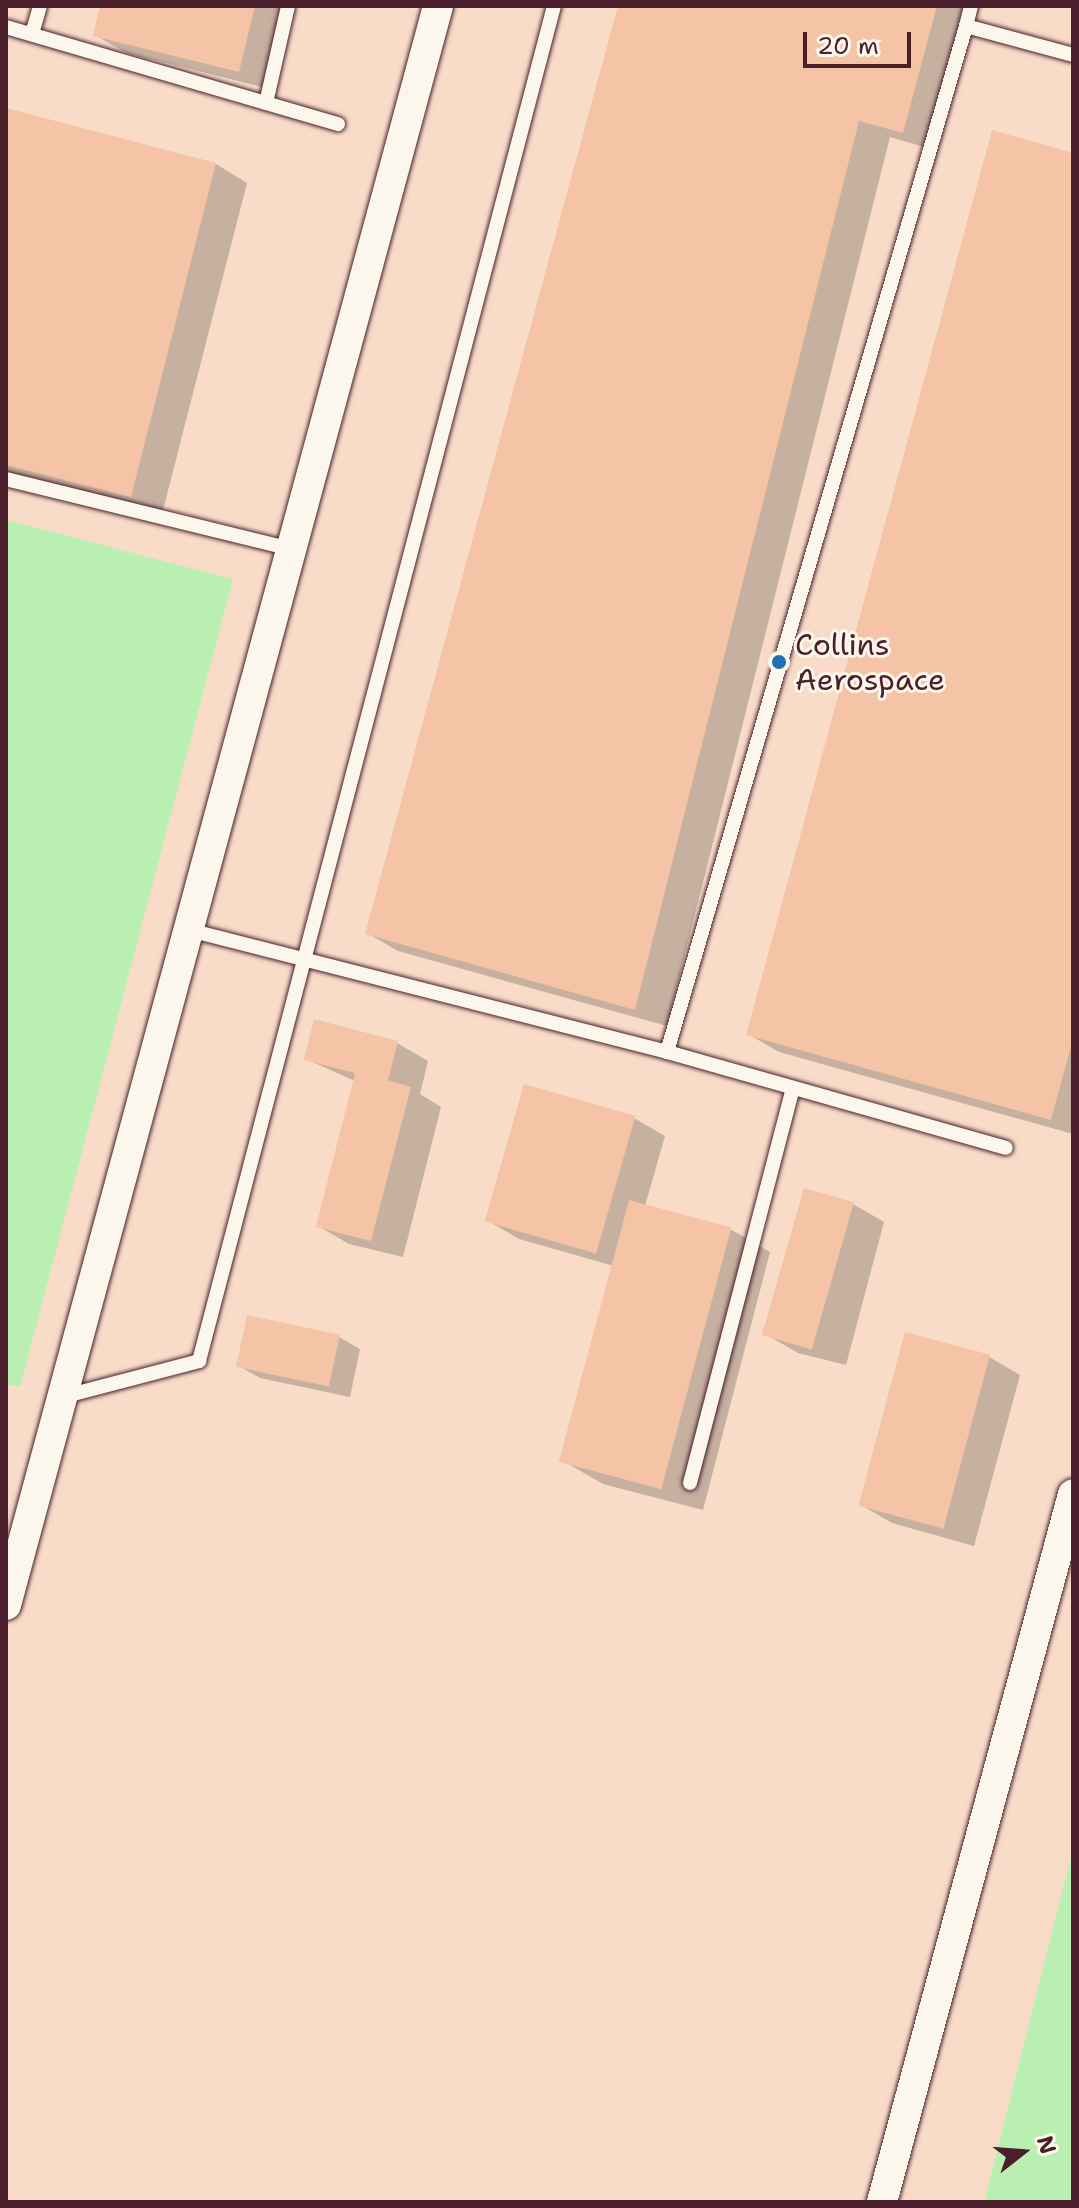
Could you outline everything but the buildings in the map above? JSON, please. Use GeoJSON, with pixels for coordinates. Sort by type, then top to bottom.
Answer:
{"type":"FeatureCollection","features":[{"type":"Feature","properties":{"kind":"street"},"geometry":{"type":"LineString","coordinates":[[6,1605],[438,6]]}},
{"type":"Feature","properties":{"kind":"street"},"geometry":{"type":"LineString","coordinates":[[882,2202],[1073,1494]]}},
{"type":"Feature","properties":{"kind":"lane"},"geometry":{"type":"LineString","coordinates":[[32,34],[40,6]]}},
{"type":"Feature","properties":{"kind":"lane"},"geometry":{"type":"LineString","coordinates":[[266,103],[288,6]]}},
{"type":"Feature","properties":{"kind":"lane"},"geometry":{"type":"LineString","coordinates":[[62,1397],[199,1361],[554,6]]}},
{"type":"Feature","properties":{"kind":"lane"},"geometry":{"type":"LineString","coordinates":[[667,1052],[971,6]]}},
{"type":"Feature","properties":{"kind":"lane"},"geometry":{"type":"LineString","coordinates":[[966,26],[1073,55]]}},
{"type":"Feature","properties":{"kind":"lane"},"geometry":{"type":"LineString","coordinates":[[6,27],[338,124]]}},
{"type":"Feature","properties":{"kind":"lane"},"geometry":{"type":"LineString","coordinates":[[6,479],[292,549]]}},
{"type":"Feature","properties":{"kind":"lane"},"geometry":{"type":"LineString","coordinates":[[189,930],[667,1052],[1006,1148]]}},
{"type":"Feature","properties":{"kind":"lane"},"geometry":{"type":"LineString","coordinates":[[690,1483],[793,1088]]}},
{"type":"Feature","properties":{"kind":"shaded area"},"geometry":{"type":"Polygon","coordinates":[[[6,6],[1073,6],[1073,1849],[984,2202],[6,2202],[6,6]]]}},
{"type":"Feature","properties":{"kind":"green space"},"geometry":{"type":"Polygon","coordinates":[[[6,520],[233,579],[20,1387],[6,1384],[6,520]]]}},
{"type":"Feature","properties":{"kind":"green space"},"geometry":{"type":"Polygon","coordinates":[[[1073,1849],[1073,2202],[984,2202],[1073,1849]]]}},
{"type":"Feature","properties":{"kind":"place","name":"Collins Aerospace"},"geometry":{"type":"Point","coordinates":[779,662]}}]}
